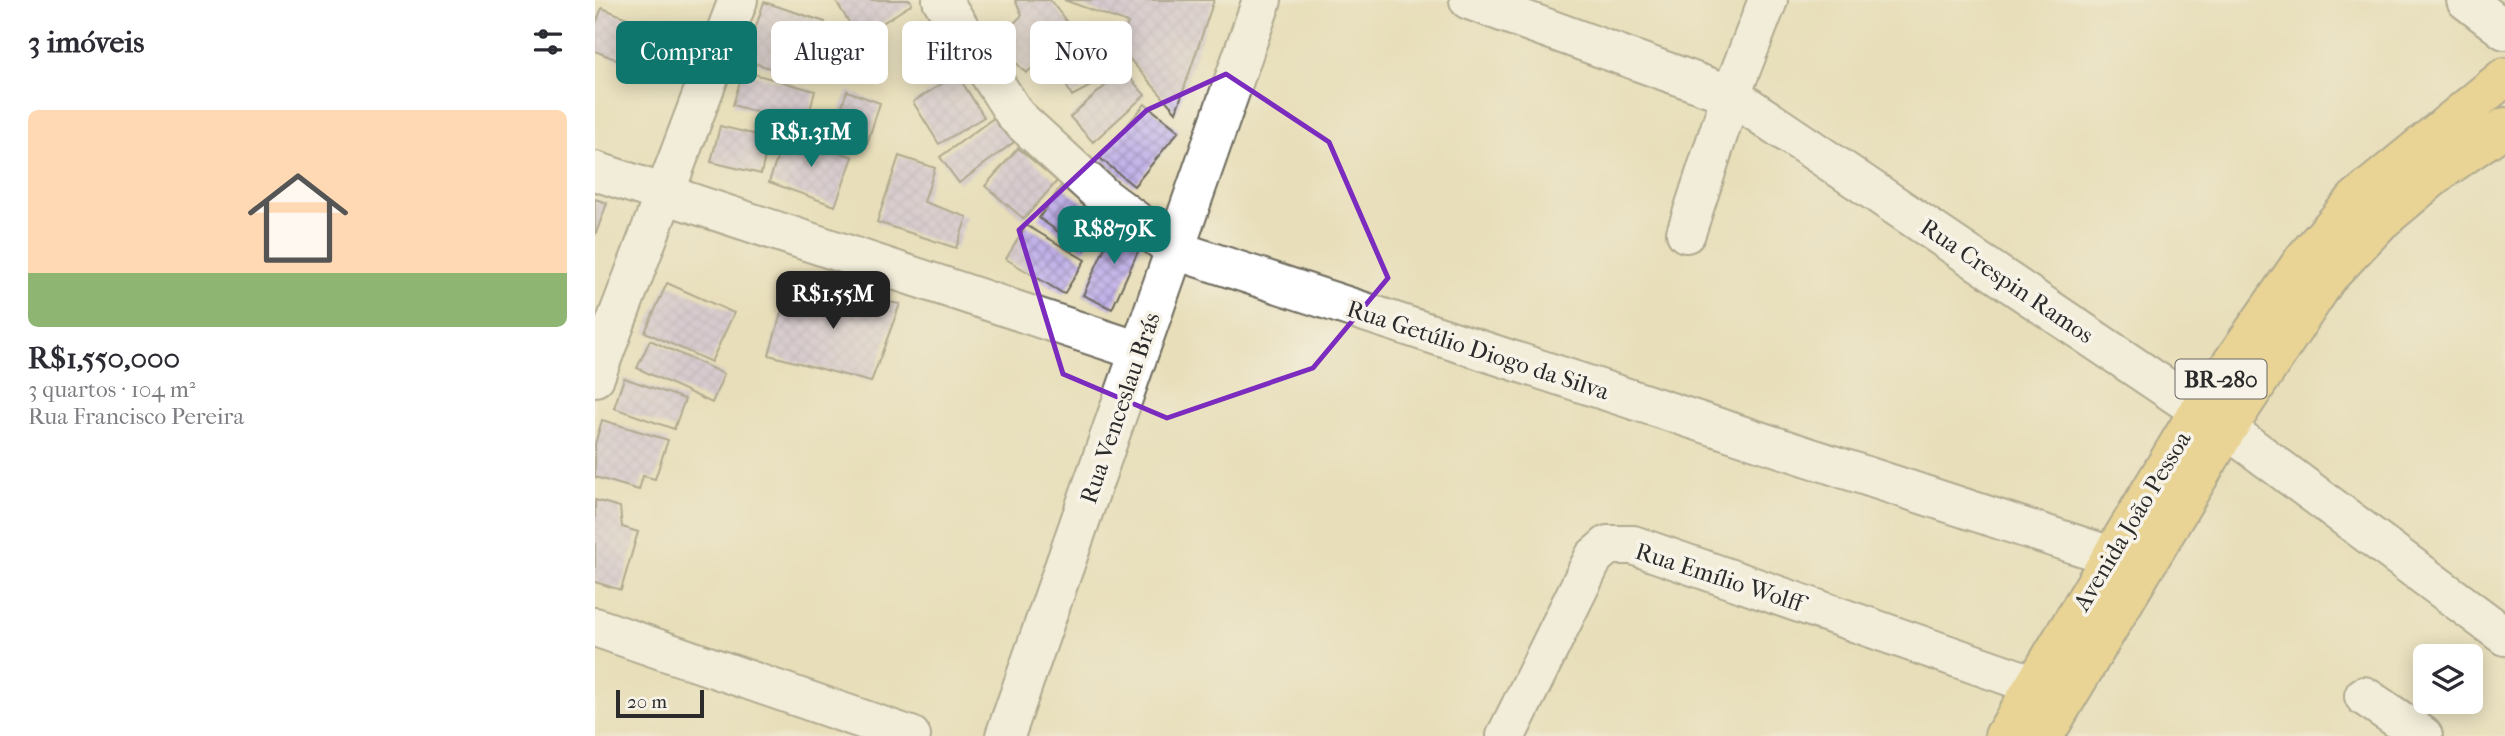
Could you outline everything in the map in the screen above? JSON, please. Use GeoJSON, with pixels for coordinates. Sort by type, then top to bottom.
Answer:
{"type":"FeatureCollection","features":[{"type":"Feature","properties":{"kind":"highway","name":"Avenida João Pessoa"},"geometry":{"type":"LineString","coordinates":[[2044,736],[2213,420],[2304,259],[2356,199],[2505,77]]}},
{"type":"Feature","properties":{"kind":"highway","name":"Avenida João Pessoa"},"geometry":{"type":"LineString","coordinates":[[2004,736],[2111,556],[2213,420],[2327,278],[2380,222],[2442,170],[2505,127]]}},
{"type":"Feature","properties":{"kind":"street"},"geometry":{"type":"LineString","coordinates":[[595,377],[738,0]]}},
{"type":"Feature","properties":{"kind":"street","name":"Rua Getúlio Diogo da Silva"},"geometry":{"type":"LineString","coordinates":[[943,0],[1016,116],[1104,197],[1175,250],[2111,556]]}},
{"type":"Feature","properties":{"kind":"street","name":"Rua Venceslau Brás"},"geometry":{"type":"LineString","coordinates":[[1005,736],[1262,0]]}},
{"type":"Feature","properties":{"kind":"street","name":"Rua Crespin Ramos"},"geometry":{"type":"LineString","coordinates":[[1469,0],[1731,95],[2213,420],[2505,636]]}},
{"type":"Feature","properties":{"kind":"street"},"geometry":{"type":"LineString","coordinates":[[1686,233],[1731,95],[1768,0]]}},
{"type":"Feature","properties":{"kind":"street"},"geometry":{"type":"LineString","coordinates":[[2466,0],[2505,30]]}},
{"type":"Feature","properties":{"kind":"street"},"geometry":{"type":"LineString","coordinates":[[595,171],[1139,351]]}},
{"type":"Feature","properties":{"kind":"street","name":"Rua Emílio Wolff"},"geometry":{"type":"LineString","coordinates":[[1506,736],[1594,557],[1608,545],[1633,545],[2035,685]]}},
{"type":"Feature","properties":{"kind":"street"},"geometry":{"type":"LineString","coordinates":[[595,627],[911,736]]}},
{"type":"Feature","properties":{"kind":"street"},"geometry":{"type":"LineString","coordinates":[[2364,696],[2423,736]]}},
{"type":"Feature","properties":{"kind":"highlighted area"},"geometry":{"type":"Polygon","coordinates":[[[1226,74],[1329,142],[1388,278],[1313,368],[1167,418],[1063,374],[1019,230],[1147,110],[1226,74]]]}},
{"type":"Feature","properties":{"kind":"building"},"geometry":{"type":"Polygon","coordinates":[[[835,0],[910,0],[912,4],[886,21],[848,21],[835,0]]]}},
{"type":"Feature","properties":{"kind":"building"},"geometry":{"type":"Polygon","coordinates":[[[1015,0],[1050,0],[1066,21],[1030,21],[1030,70],[1026,73],[1016,63],[1016,21],[1022,15],[1015,0]]]}},
{"type":"Feature","properties":{"kind":"building"},"geometry":{"type":"Polygon","coordinates":[[[1064,0],[1214,0],[1176,112],[1132,62],[1132,21],[1122,21],[1064,0]]]}},
{"type":"Feature","properties":{"kind":"building"},"geometry":{"type":"Polygon","coordinates":[[[764,2],[822,21],[771,21],[771,68],[757,64],[757,23],[764,2]]]}},
{"type":"Feature","properties":{"kind":"building"},"geometry":{"type":"Polygon","coordinates":[[[602,8],[634,21],[616,21],[616,59],[595,51],[595,25],[602,8]]]}},
{"type":"Feature","properties":{"kind":"building"},"geometry":{"type":"Polygon","coordinates":[[[757,75],[771,79],[771,84],[790,84],[815,91],[806,126],[733,105],[739,84],[757,84],[757,75]]]}},
{"type":"Feature","properties":{"kind":"building"},"geometry":{"type":"Polygon","coordinates":[[[1132,80],[1145,95],[1093,142],[1070,117],[1107,84],[1132,84],[1132,80]]]}},
{"type":"Feature","properties":{"kind":"building"},"geometry":{"type":"Polygon","coordinates":[[[941,84],[963,84],[984,117],[939,144],[913,102],[941,84]]]}},
{"type":"Feature","properties":{"kind":"building"},"geometry":{"type":"Polygon","coordinates":[[[1065,84],[1094,84],[1072,96],[1065,84]]]}},
{"type":"Feature","properties":{"kind":"building"},"geometry":{"type":"Polygon","coordinates":[[[847,91],[880,103],[866,147],[832,136],[847,91]]]}},
{"type":"Feature","properties":{"kind":"building"},"geometry":{"type":"Polygon","coordinates":[[[1145,104],[1179,131],[1134,186],[1100,158],[1145,104]]]}},
{"type":"Feature","properties":{"kind":"building"},"geometry":{"type":"Polygon","coordinates":[[[995,117],[1014,142],[959,183],[940,157],[995,117]]]}},
{"type":"Feature","properties":{"kind":"building"},"geometry":{"type":"Polygon","coordinates":[[[720,126],[769,138],[761,174],[711,162],[720,126]]]}},
{"type":"Feature","properties":{"kind":"building"},"geometry":{"type":"Polygon","coordinates":[[[786,133],[853,157],[835,206],[769,182],[786,133]]]}},
{"type":"Feature","properties":{"kind":"building"},"geometry":{"type":"Polygon","coordinates":[[[1018,148],[1057,181],[1024,219],[985,186],[1018,148]]]}},
{"type":"Feature","properties":{"kind":"building"},"geometry":{"type":"Polygon","coordinates":[[[899,156],[935,168],[924,202],[967,217],[956,248],[877,222],[899,156]]]}},
{"type":"Feature","properties":{"kind":"building"},"geometry":{"type":"Polygon","coordinates":[[[1061,186],[1107,219],[1084,250],[1039,218],[1061,186]]]}},
{"type":"Feature","properties":{"kind":"building"},"geometry":{"type":"Polygon","coordinates":[[[595,199],[607,203],[595,236],[595,199]]]}},
{"type":"Feature","properties":{"kind":"building"},"geometry":{"type":"Polygon","coordinates":[[[1116,223],[1145,236],[1112,309],[1083,295],[1116,223]]]}},
{"type":"Feature","properties":{"kind":"building"},"geometry":{"type":"Polygon","coordinates":[[[1026,225],[1085,260],[1064,294],[1006,259],[1026,225]]]}},
{"type":"Feature","properties":{"kind":"building"},"geometry":{"type":"Polygon","coordinates":[[[667,283],[734,313],[711,362],[645,332],[667,283]]]}},
{"type":"Feature","properties":{"kind":"building"},"geometry":{"type":"Polygon","coordinates":[[[789,285],[900,304],[871,382],[769,355],[789,285]]]}},
{"type":"Feature","properties":{"kind":"building"},"geometry":{"type":"Polygon","coordinates":[[[650,340],[724,374],[712,403],[637,368],[650,340]]]}},
{"type":"Feature","properties":{"kind":"building"},"geometry":{"type":"Polygon","coordinates":[[[624,378],[685,399],[674,429],[614,408],[624,378]]]}},
{"type":"Feature","properties":{"kind":"building"},"geometry":{"type":"Polygon","coordinates":[[[602,420],[668,440],[655,479],[643,476],[639,490],[595,477],[595,444],[602,420]]]}},
{"type":"Feature","properties":{"kind":"building"},"geometry":{"type":"Polygon","coordinates":[[[595,500],[620,507],[622,527],[638,532],[621,590],[595,582],[595,500]]]}}]}
